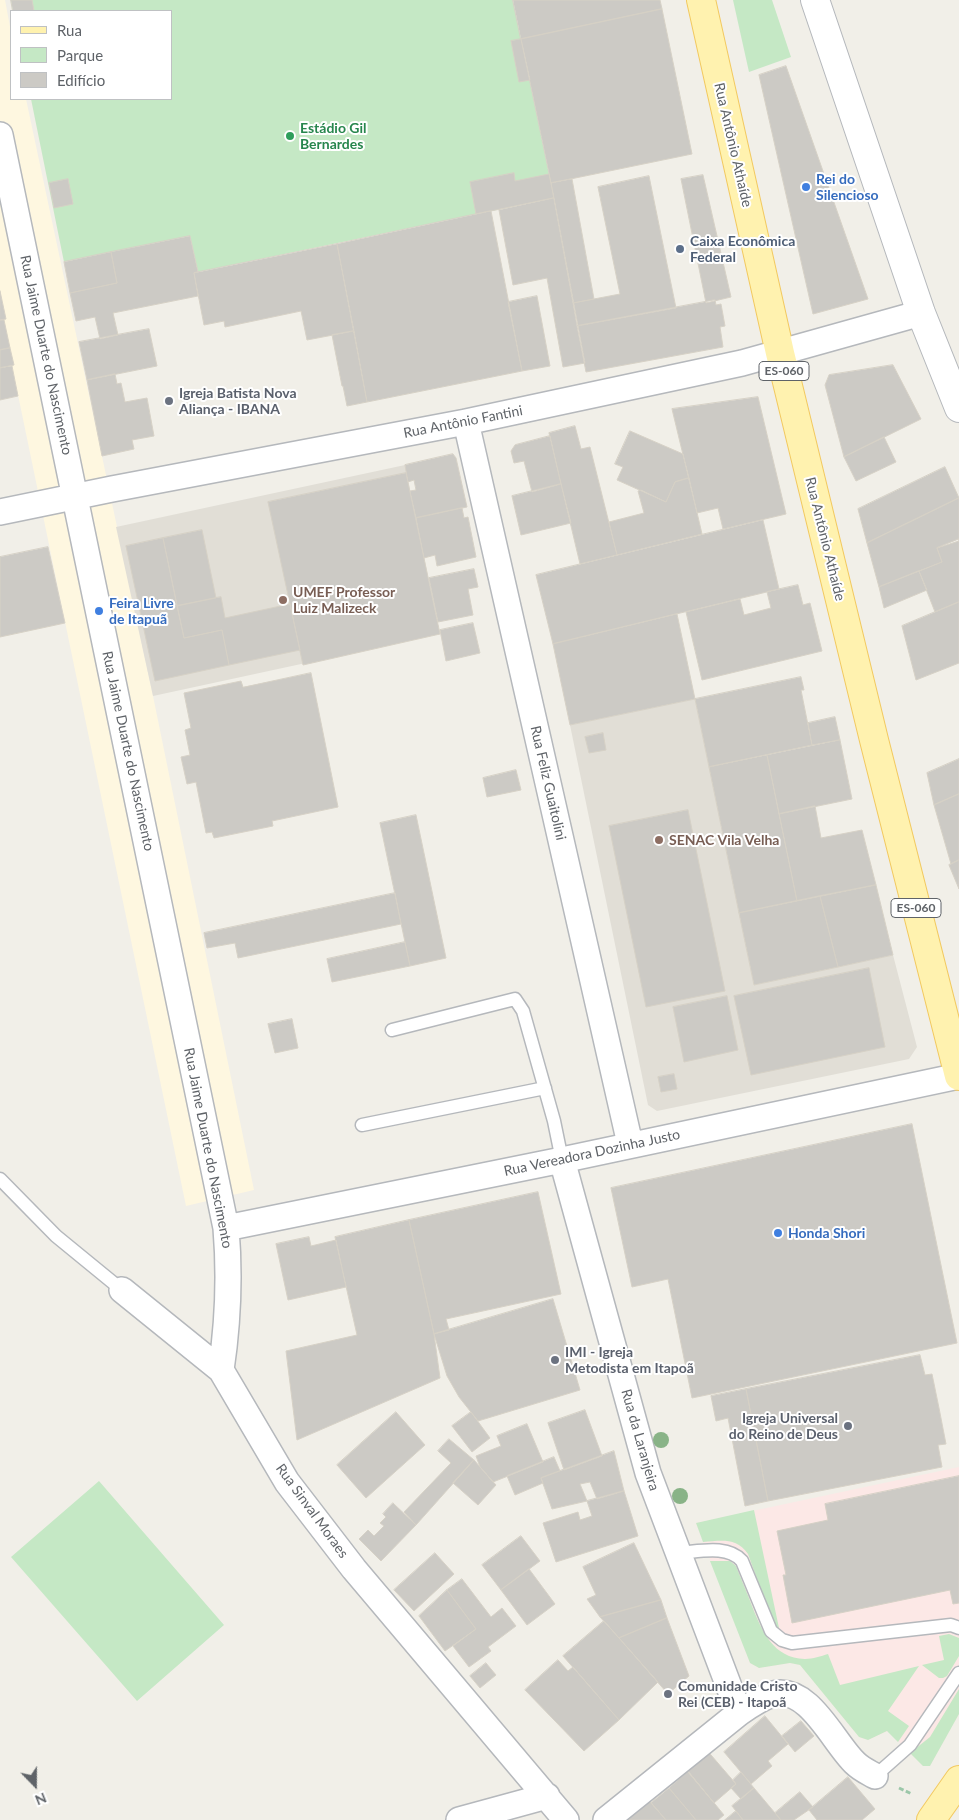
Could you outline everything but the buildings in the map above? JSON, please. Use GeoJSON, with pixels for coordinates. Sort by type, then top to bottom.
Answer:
{"type":"FeatureCollection","features":[{"type":"Feature","properties":{"kind":"main road","name":"Rua Antônio Athaíde"},"geometry":{"type":"LineString","coordinates":[[701,0],[780,353],[874,740],[959,1076]]}},
{"type":"Feature","properties":{"kind":"main road"},"geometry":{"type":"LineString","coordinates":[[935,1814],[959,1780]]}},
{"type":"Feature","properties":{"kind":"street"},"geometry":{"type":"LineString","coordinates":[[815,0],[922,313],[959,408]]}},
{"type":"Feature","properties":{"kind":"street","name":"Rua Jaime Duarte do Nascimento"},"geometry":{"type":"LineString","coordinates":[[0,135],[226,1228],[229,1266],[228,1305],[221,1370]]}},
{"type":"Feature","properties":{"kind":"street","name":"Rua Antônio Fantini"},"geometry":{"type":"LineString","coordinates":[[0,512],[466,422],[732,365],[922,313]]}},
{"type":"Feature","properties":{"kind":"street","name":"Rua Feliz Guaitolini"},"geometry":{"type":"LineString","coordinates":[[466,422],[630,1144]]}},
{"type":"Feature","properties":{"kind":"street","name":"Rua Vereadora Dozinha Justo"},"geometry":{"type":"LineString","coordinates":[[226,1228],[562,1160],[630,1144],[959,1076]]}},
{"type":"Feature","properties":{"kind":"street","name":"Rua da Laranjeira"},"geometry":{"type":"LineString","coordinates":[[562,1160],[648,1472],[739,1713]]}},
{"type":"Feature","properties":{"kind":"street","name":"Rua Sinval Moraes"},"geometry":{"type":"LineString","coordinates":[[122,1290],[221,1370],[287,1482],[354,1568],[566,1820]]}},
{"type":"Feature","properties":{"kind":"street"},"geometry":{"type":"LineString","coordinates":[[606,1820],[739,1713],[774,1694],[790,1693],[804,1701],[855,1763],[875,1776]]}},
{"type":"Feature","properties":{"kind":"street"},"geometry":{"type":"LineString","coordinates":[[459,1820],[547,1796]]}},
{"type":"Feature","properties":{"kind":"lane"},"geometry":{"type":"LineString","coordinates":[[392,1030],[515,1000],[523,1010],[554,1121],[562,1160]]}},
{"type":"Feature","properties":{"kind":"lane"},"geometry":{"type":"LineString","coordinates":[[362,1125],[545,1088]]}},
{"type":"Feature","properties":{"kind":"lane","name":"Rua Sinval Moraes"},"geometry":{"type":"LineString","coordinates":[[0,1180],[56,1236],[122,1290]]}},
{"type":"Feature","properties":{"kind":"lane"},"geometry":{"type":"LineString","coordinates":[[678,1554],[723,1551],[731,1552],[738,1556],[742,1561],[771,1631],[782,1640],[792,1643],[951,1625],[959,1628]]}},
{"type":"Feature","properties":{"kind":"lane"},"geometry":{"type":"LineString","coordinates":[[875,1776],[915,1739],[959,1673]]}},
{"type":"Feature","properties":{"kind":"path"},"geometry":{"type":"LineString","coordinates":[[875,1776],[935,1814]]}},
{"type":"Feature","properties":{"kind":"shaded area","name":"Feira Livre de Itapuã"},"geometry":{"type":"Polygon","coordinates":[[[0,0],[5,0],[10,27],[10,100],[26,100],[153,696],[254,1190],[186,1206],[0,308],[0,0]]]}},
{"type":"Feature","properties":{"kind":"shaded area","name":"UMEF Professor Luiz Malizeck"},"geometry":{"type":"Polygon","coordinates":[[[405,465],[440,634],[153,696],[116,527],[405,465]]]}},
{"type":"Feature","properties":{"kind":"shaded area","name":"SENAC Vila Velha"},"geometry":{"type":"Polygon","coordinates":[[[695,699],[754,985],[893,955],[917,1047],[909,1059],[657,1111],[648,1105],[570,725],[695,699]]]}},
{"type":"Feature","properties":{"kind":"shaded area"},"geometry":{"type":"Polygon","coordinates":[[[959,1467],[959,1714],[930,1766],[923,1766],[888,1731],[868,1740],[859,1737],[800,1665],[790,1663],[759,1668],[750,1663],[696,1523],[959,1467]]]}},
{"type":"Feature","properties":{"kind":"green space","name":"Estádio Gil Bernardes"},"geometry":{"type":"Polygon","coordinates":[[[11,0],[513,0],[554,198],[198,272],[190,236],[64,262],[31,100],[172,100],[172,10],[13,10],[11,0]]]}},
{"type":"Feature","properties":{"kind":"green space"},"geometry":{"type":"Polygon","coordinates":[[[733,0],[772,0],[791,57],[749,72],[733,0]]]}},
{"type":"Feature","properties":{"kind":"green space"},"geometry":{"type":"Polygon","coordinates":[[[99,1481],[224,1625],[137,1701],[11,1557],[99,1481]]]}},
{"type":"Feature","properties":{"kind":"green space"},"geometry":{"type":"Polygon","coordinates":[[[754,1510],[779,1628],[774,1626],[748,1554],[733,1542],[703,1542],[696,1523],[754,1510]]]}},
{"type":"Feature","properties":{"kind":"green space"},"geometry":{"type":"Polygon","coordinates":[[[710,1561],[730,1561],[736,1566],[760,1625],[770,1642],[785,1654],[794,1657],[805,1659],[828,1654],[840,1685],[919,1666],[888,1711],[909,1726],[898,1742],[887,1731],[868,1740],[859,1737],[800,1665],[790,1663],[759,1668],[750,1663],[710,1561]]]}},
{"type":"Feature","properties":{"kind":"green space"},"geometry":{"type":"Polygon","coordinates":[[[949,1634],[959,1638],[959,1656],[947,1676],[939,1678],[922,1665],[944,1660],[939,1636],[949,1634]]]}},
{"type":"Feature","properties":{"kind":"green space"},"geometry":{"type":"Polygon","coordinates":[[[959,1689],[959,1714],[930,1766],[923,1766],[910,1753],[930,1737],[959,1689]]]}},
{"type":"Feature","properties":{"kind":"place","name":"Estádio Gil Bernardes"},"geometry":{"type":"Point","coordinates":[290,136]}},
{"type":"Feature","properties":{"kind":"place","name":"Rei do Silencioso"},"geometry":{"type":"Point","coordinates":[806,187]}},
{"type":"Feature","properties":{"kind":"place","name":"Caixa Econômica Federal"},"geometry":{"type":"Point","coordinates":[680,249]}},
{"type":"Feature","properties":{"kind":"place","name":"Igreja Batista Nova Aliança - IBANA"},"geometry":{"type":"Point","coordinates":[169,401]}},
{"type":"Feature","properties":{"kind":"place","name":"UMEF Professor Luiz Malizeck"},"geometry":{"type":"Point","coordinates":[283,600]}},
{"type":"Feature","properties":{"kind":"place","name":"Feira Livre de Itapuã"},"geometry":{"type":"Point","coordinates":[99,611]}},
{"type":"Feature","properties":{"kind":"place","name":"SENAC Vila Velha"},"geometry":{"type":"Point","coordinates":[659,840]}},
{"type":"Feature","properties":{"kind":"place","name":"Honda Shori"},"geometry":{"type":"Point","coordinates":[778,1233]}},
{"type":"Feature","properties":{"kind":"place","name":"IMI - Igreja Metodista em Itapoã"},"geometry":{"type":"Point","coordinates":[555,1360]}},
{"type":"Feature","properties":{"kind":"place","name":"Igreja Universal do Reino de Deus"},"geometry":{"type":"Point","coordinates":[848,1426]}},
{"type":"Feature","properties":{"kind":"place","name":"Comunidade Cristo Rei (CEB) - Itapoã"},"geometry":{"type":"Point","coordinates":[668,1694]}}]}
